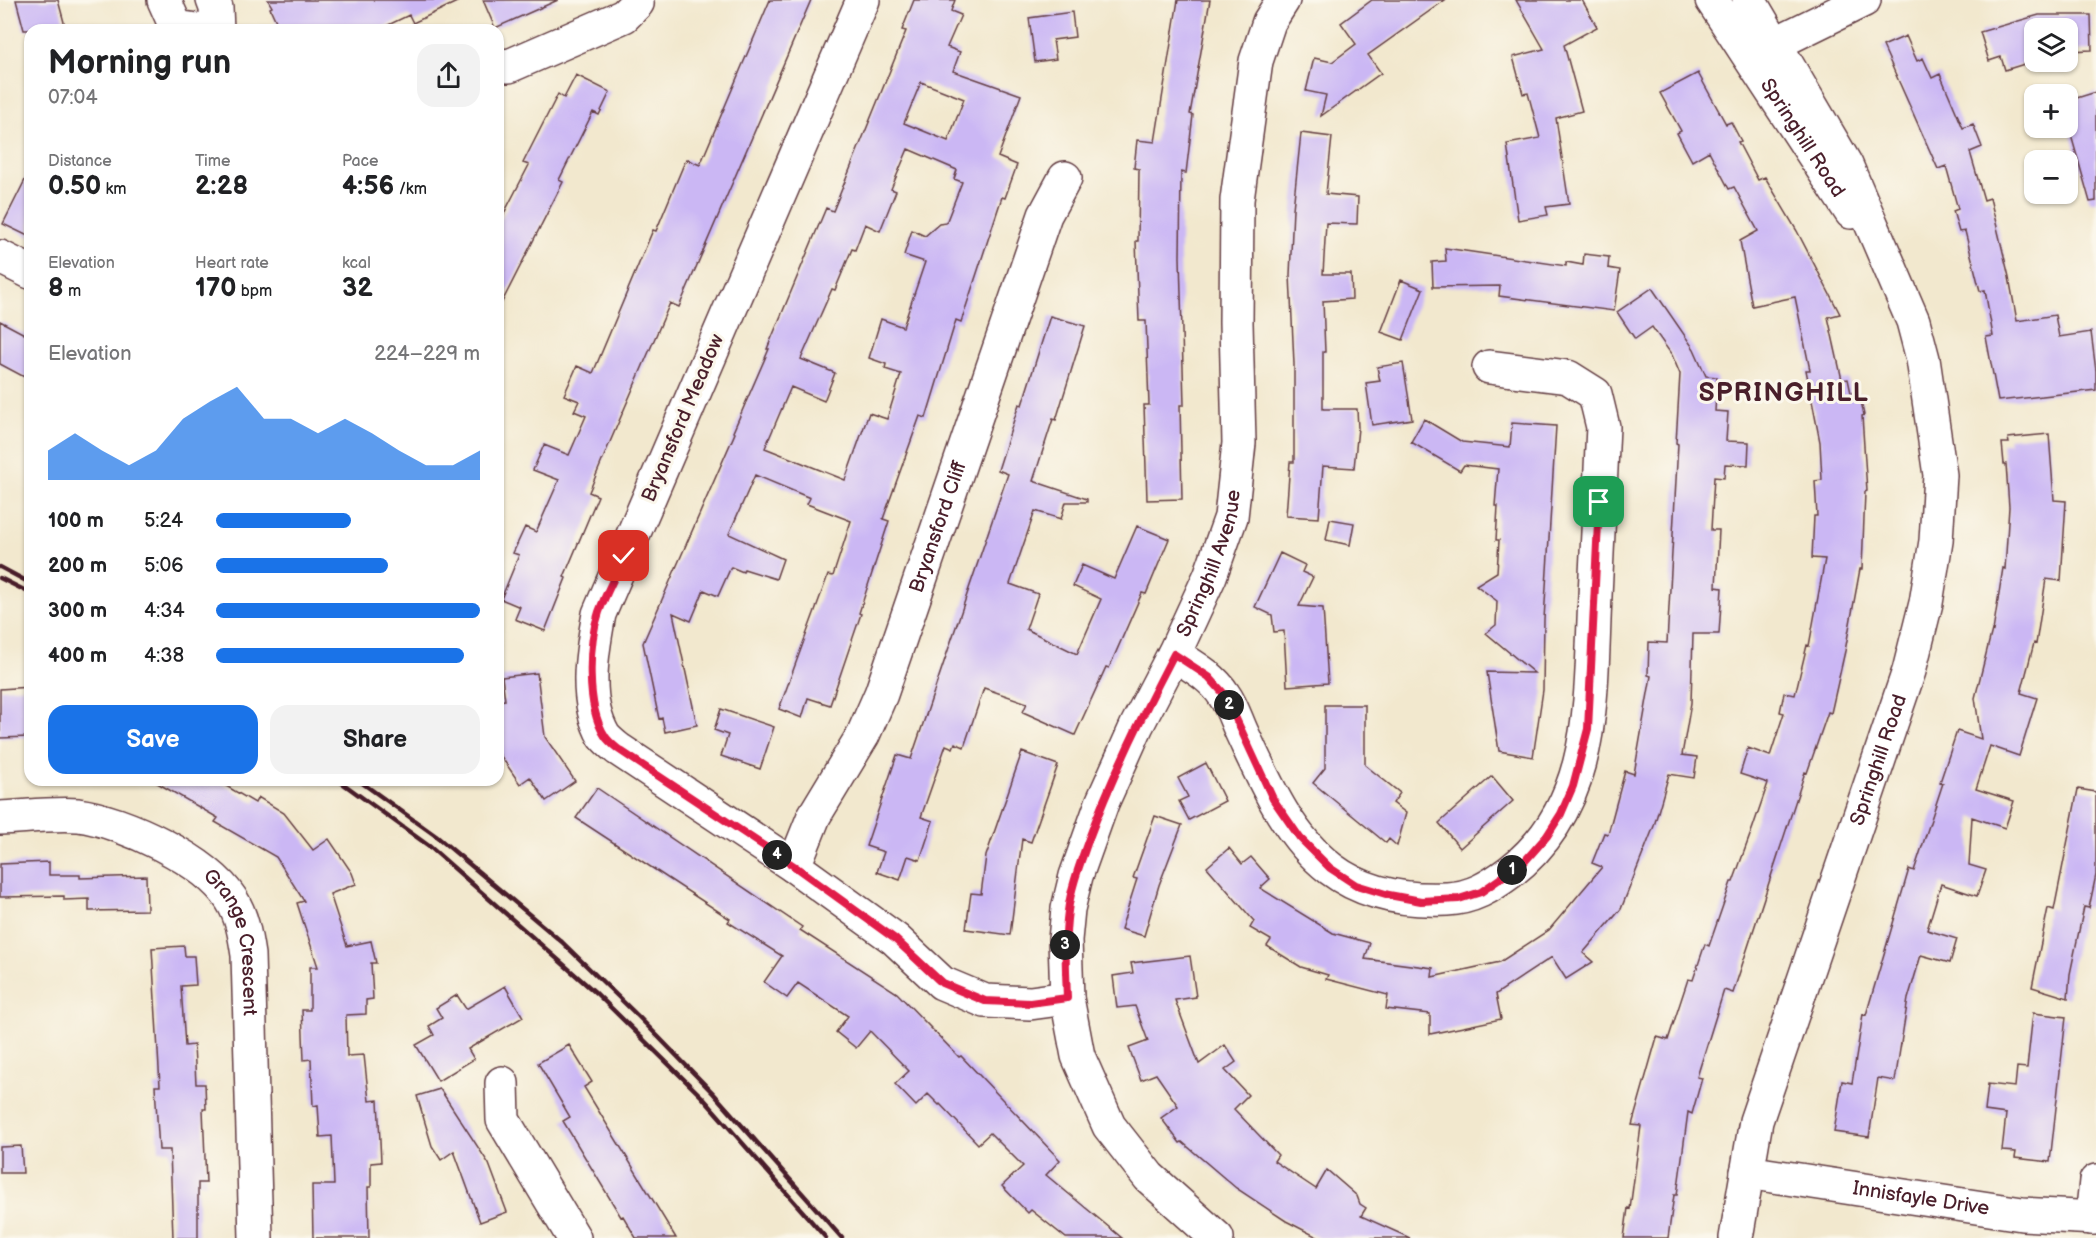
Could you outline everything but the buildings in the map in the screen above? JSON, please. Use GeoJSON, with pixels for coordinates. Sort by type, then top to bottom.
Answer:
{"type":"FeatureCollection","features":[{"type":"Feature","properties":{"kind":"street"},"geometry":{"type":"LineString","coordinates":[[164,0],[175,24]]}},
{"type":"Feature","properties":{"kind":"street"},"geometry":{"type":"LineString","coordinates":[[213,0],[217,24]]}},
{"type":"Feature","properties":{"kind":"street"},"geometry":{"type":"LineString","coordinates":[[504,66],[509,66],[624,16],[637,3],[636,0]]}},
{"type":"Feature","properties":{"kind":"street","name":"Bryansford Meadow"},"geometry":{"type":"LineString","coordinates":[[862,0],[599,614],[593,648],[591,679],[594,711],[605,736],[618,749],[794,866],[895,939],[942,983],[985,1001],[1030,1003],[1067,998]]}},
{"type":"Feature","properties":{"kind":"street","name":"Springhill Avenue"},"geometry":{"type":"LineString","coordinates":[[1217,1238],[1149,1177],[1109,1126],[1078,1056],[1067,998],[1065,940],[1068,909],[1076,876],[1102,803],[1137,725],[1174,654],[1210,576],[1231,517],[1239,443],[1236,323],[1237,200],[1256,62],[1269,22],[1283,0]]}},
{"type":"Feature","properties":{"kind":"street","name":"Springhill Road"},"geometry":{"type":"LineString","coordinates":[[1712,0],[1762,50]]}},
{"type":"Feature","properties":{"kind":"street","name":"Springhill Road"},"geometry":{"type":"LineString","coordinates":[[1736,1238],[1756,1120],[1909,671],[1926,603],[1936,541],[1940,476],[1923,359],[1913,321],[1894,274],[1829,180],[1762,50],[1749,0]]}},
{"type":"Feature","properties":{"kind":"street"},"geometry":{"type":"LineString","coordinates":[[1762,50],[1850,3]]}},
{"type":"Feature","properties":{"kind":"street","name":"Bryansford Cliff"},"geometry":{"type":"LineString","coordinates":[[794,866],[814,816],[863,735],[881,694],[1045,214],[1065,178]]}},
{"type":"Feature","properties":{"kind":"street"},"geometry":{"type":"LineString","coordinates":[[0,257],[24,269]]}},
{"type":"Feature","properties":{"kind":"street"},"geometry":{"type":"LineString","coordinates":[[1174,654],[1209,677],[1225,695],[1273,799],[1300,838],[1330,868],[1356,885],[1389,895],[1421,901],[1459,899],[1481,892],[1525,861],[1547,836],[1561,814],[1573,786],[1588,729],[1603,427],[1594,394],[1569,377],[1489,367]]}},
{"type":"Feature","properties":{"kind":"street","name":"Grange Crescent"},"geometry":{"type":"LineString","coordinates":[[0,818],[76,815],[121,826],[161,844],[194,864],[220,884],[232,899],[240,916],[248,955],[256,1238]]}},
{"type":"Feature","properties":{"kind":"street"},"geometry":{"type":"LineString","coordinates":[[502,1083],[503,1120],[574,1238]]}},
{"type":"Feature","properties":{"kind":"street","name":"Innisfayle Drive"},"geometry":{"type":"LineString","coordinates":[[1747,1173],[2021,1226],[2094,1218]]}},
{"type":"Feature","properties":{"kind":"street"},"geometry":{"type":"LineString","coordinates":[[2094,1218],[2096,1181]]}},
{"type":"Feature","properties":{"kind":"street"},"geometry":{"type":"LineString","coordinates":[[551,1238],[553,1204]]}},
{"type":"Feature","properties":{"kind":"railway"},"geometry":{"type":"LineString","coordinates":[[0,567],[24,580]]}},
{"type":"Feature","properties":{"kind":"railway"},"geometry":{"type":"LineString","coordinates":[[0,578],[24,590]]}},
{"type":"Feature","properties":{"kind":"railway"},"geometry":{"type":"LineString","coordinates":[[346,786],[429,846],[596,993],[702,1097],[826,1238]]}},
{"type":"Feature","properties":{"kind":"railway"},"geometry":{"type":"LineString","coordinates":[[366,786],[436,836],[562,942],[713,1093],[842,1238]]}},
{"type":"Feature","properties":{"kind":"district","name":"SPRINGHILL"},"geometry":{"type":"Point","coordinates":[1784,393]}},
{"type":"Feature","properties":{"kind":"route"},"geometry":{"type":"LineString","coordinates":[[624,556],[599,614],[593,648],[591,679],[594,711],[605,736],[618,749],[794,866],[895,939],[942,983],[985,1001],[1030,1003],[1067,998],[1065,940],[1068,909],[1076,876],[1102,803],[1137,725],[1174,654],[1209,677],[1225,695],[1273,799],[1300,838],[1330,868],[1356,885],[1389,895],[1421,901],[1459,899],[1481,892],[1525,861],[1547,836],[1561,814],[1573,786],[1588,729],[1599,502]]}}]}
